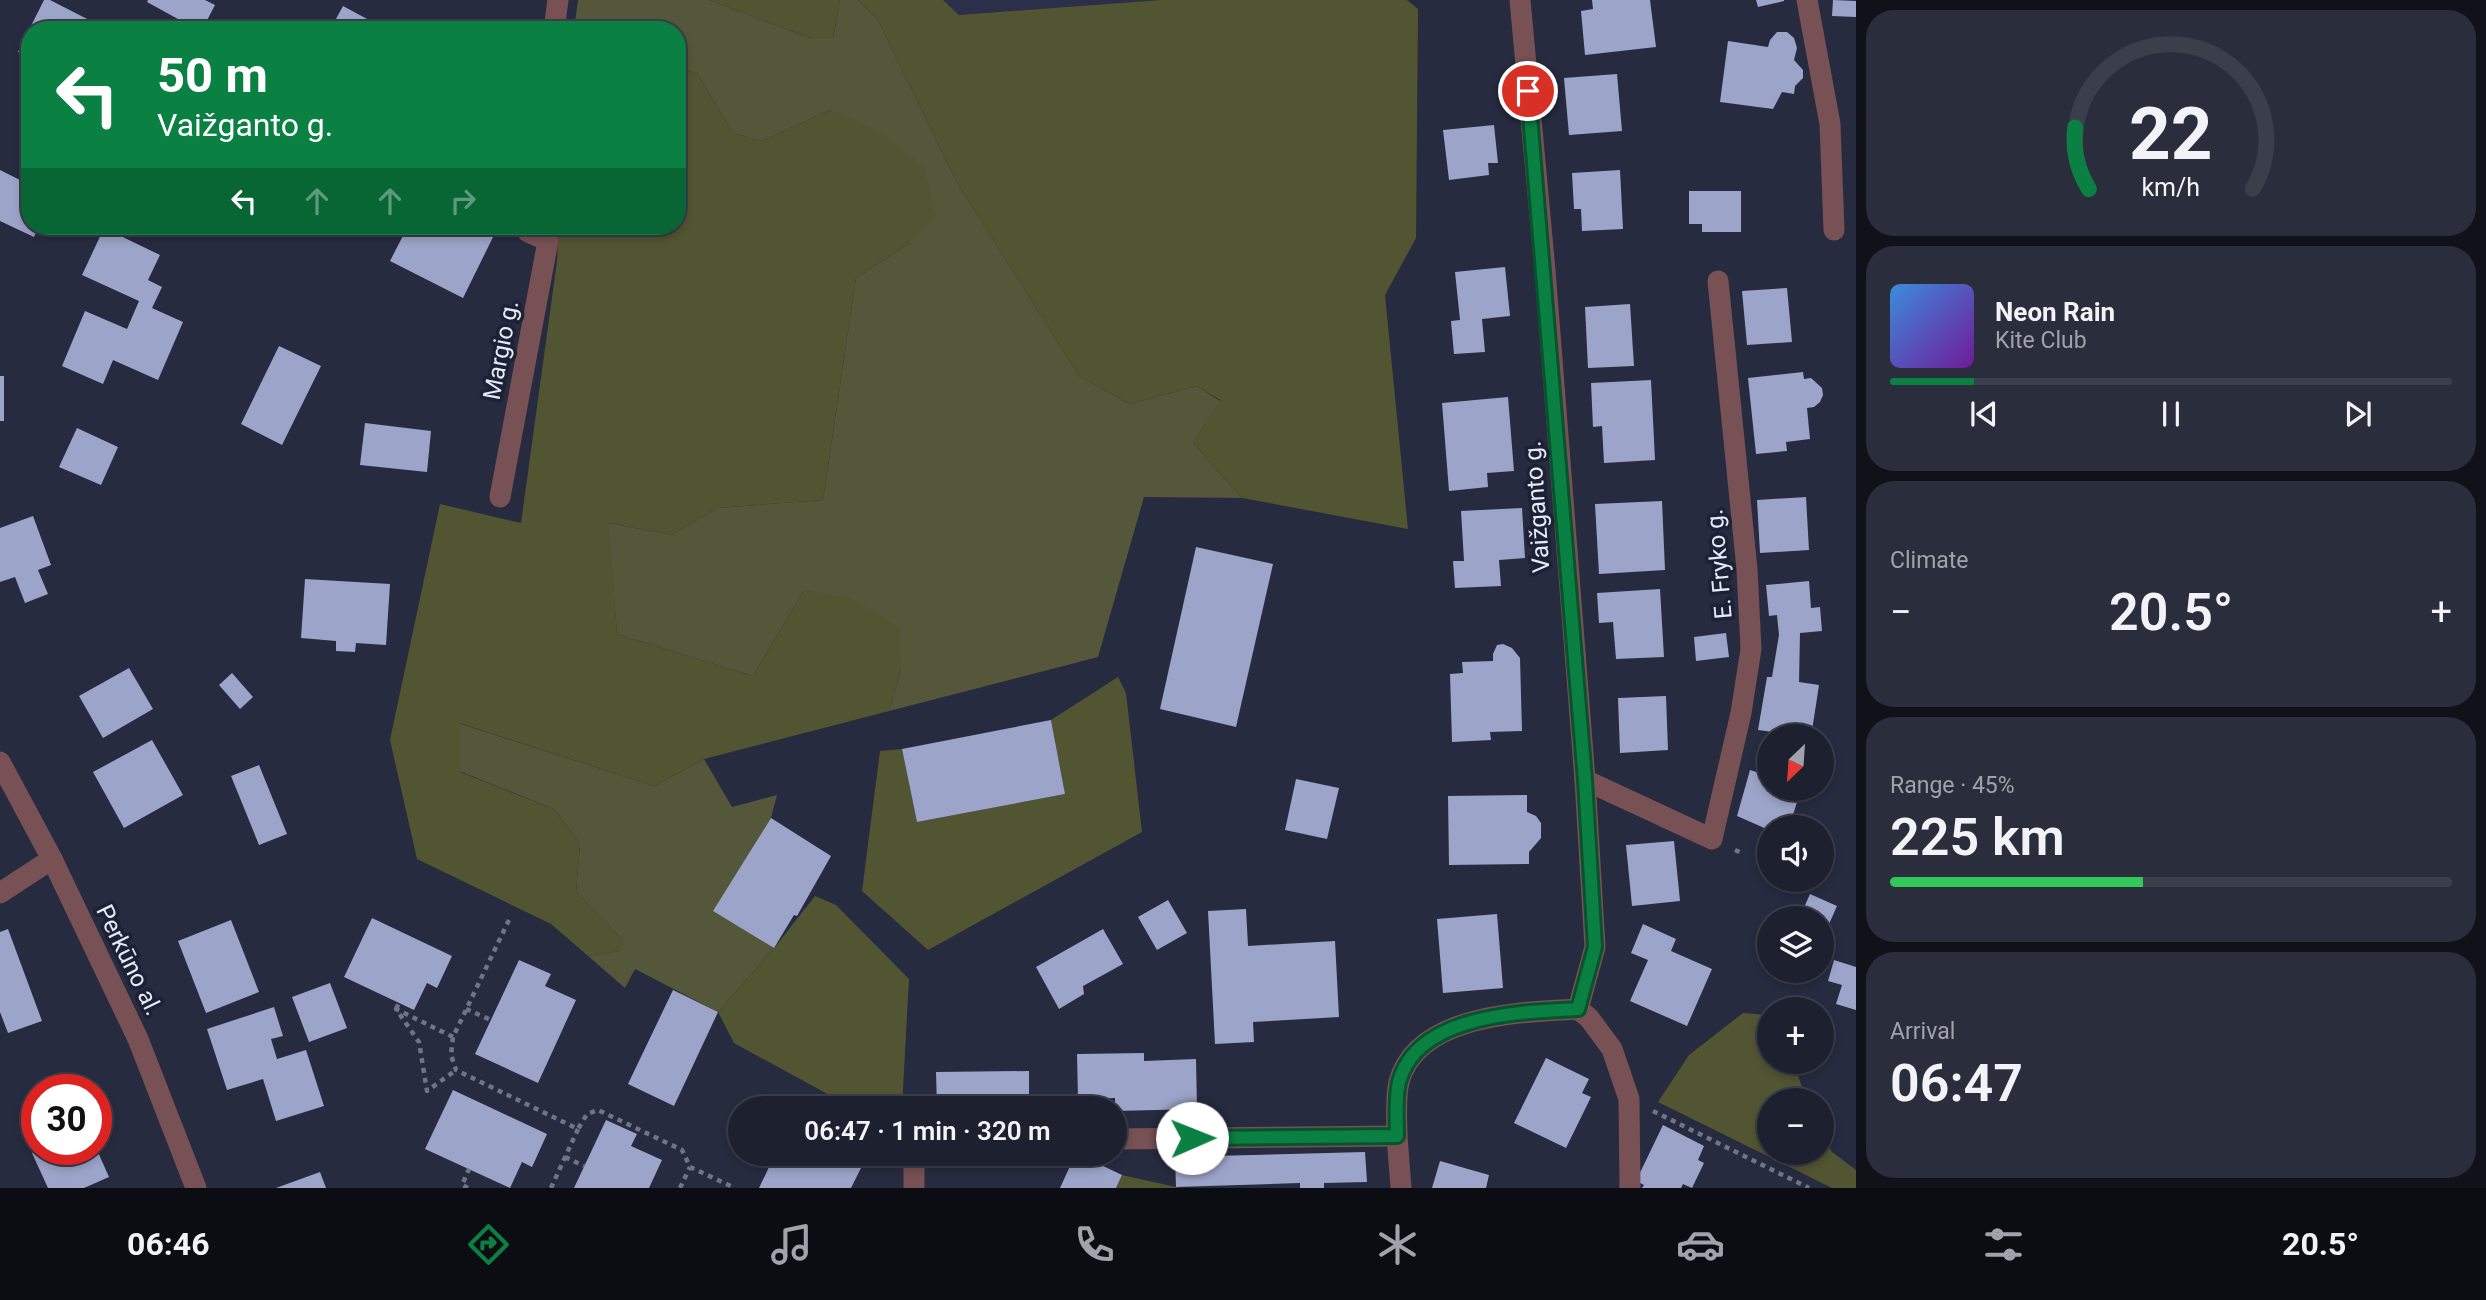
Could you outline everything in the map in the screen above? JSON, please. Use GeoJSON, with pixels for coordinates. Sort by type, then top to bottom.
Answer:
{"type":"FeatureCollection","features":[{"type":"Feature","properties":{"kind":"street"},"geometry":{"type":"LineString","coordinates":[[555,21],[558,0]]}},
{"type":"Feature","properties":{"kind":"street","name":"Vaižganto g."},"geometry":{"type":"LineString","coordinates":[[1520,0],[1545,270],[1585,780],[1595,947],[1578,1009]]}},
{"type":"Feature","properties":{"kind":"street"},"geometry":{"type":"LineString","coordinates":[[1807,0],[1830,124],[1834,230]]}},
{"type":"Feature","properties":{"kind":"street","name":"Margio g."},"geometry":{"type":"LineString","coordinates":[[500,498],[548,241],[535,235]]}},
{"type":"Feature","properties":{"kind":"street","name":"E. Fryko g."},"geometry":{"type":"LineString","coordinates":[[1585,780],[1712,839],[1741,713],[1751,649],[1747,569],[1718,281]]}},
{"type":"Feature","properties":{"kind":"street","name":"Perkūno al."},"geometry":{"type":"LineString","coordinates":[[0,762],[52,859],[138,1039],[196,1188]]}},
{"type":"Feature","properties":{"kind":"street"},"geometry":{"type":"LineString","coordinates":[[0,894],[52,859]]}},
{"type":"Feature","properties":{"kind":"street"},"geometry":{"type":"LineString","coordinates":[[1401,1188],[1397,1136],[1399,1082],[1414,1053],[1443,1031],[1510,1013],[1578,1009],[1612,1049],[1629,1099],[1630,1188]]}},
{"type":"Feature","properties":{"kind":"street"},"geometry":{"type":"LineString","coordinates":[[1127,1139],[1397,1136]]}},
{"type":"Feature","properties":{"kind":"street"},"geometry":{"type":"LineString","coordinates":[[914,1166],[914,1188]]}},
{"type":"Feature","properties":{"kind":"path"},"geometry":{"type":"LineString","coordinates":[[509,920],[453,1037],[451,1055],[456,1070],[578,1129]]}},
{"type":"Feature","properties":{"kind":"path"},"geometry":{"type":"LineString","coordinates":[[396,1009],[399,1003]]}},
{"type":"Feature","properties":{"kind":"path"},"geometry":{"type":"LineString","coordinates":[[396,1009],[453,1037]]}},
{"type":"Feature","properties":{"kind":"path"},"geometry":{"type":"LineString","coordinates":[[396,1009],[419,1042],[427,1091],[456,1070]]}},
{"type":"Feature","properties":{"kind":"path"},"geometry":{"type":"LineString","coordinates":[[467,1009],[491,1020]]}},
{"type":"Feature","properties":{"kind":"path"},"geometry":{"type":"LineString","coordinates":[[1629,1099],[1810,1188]]}},
{"type":"Feature","properties":{"kind":"path"},"geometry":{"type":"LineString","coordinates":[[551,1188],[587,1114],[598,1110],[682,1150],[690,1167],[735,1188]]}},
{"type":"Feature","properties":{"kind":"path"},"geometry":{"type":"LineString","coordinates":[[565,1157],[584,1166]]}},
{"type":"Feature","properties":{"kind":"path"},"geometry":{"type":"LineString","coordinates":[[680,1188],[690,1167]]}},
{"type":"Feature","properties":{"kind":"path"},"geometry":{"type":"LineString","coordinates":[[468,1188],[462,1185],[469,1169]]}},
{"type":"Feature","properties":{"kind":"shaded area"},"geometry":{"type":"Polygon","coordinates":[[[943,0],[1161,0],[959,15],[943,0]]]}},
{"type":"Feature","properties":{"kind":"green space"},"geometry":{"type":"Polygon","coordinates":[[[578,0],[709,0],[813,39],[833,39],[840,0],[858,0],[878,20],[956,181],[1079,376],[1130,404],[1197,386],[1220,401],[1193,443],[1242,498],[1144,497],[1098,657],[889,711],[901,670],[804,590],[753,676],[617,634],[608,523],[672,535],[717,508],[823,500],[856,278],[910,243],[830,110],[762,141],[733,133],[697,73],[686,71],[686,21],[575,21],[578,0]]]}},
{"type":"Feature","properties":{"kind":"green space"},"geometry":{"type":"Polygon","coordinates":[[[709,0],[840,0],[833,39],[813,39],[709,0]]]}},
{"type":"Feature","properties":{"kind":"green space"},"geometry":{"type":"Polygon","coordinates":[[[858,0],[943,0],[959,15],[1161,0],[1407,0],[1418,9],[1416,238],[1385,295],[1408,529],[1242,498],[1193,443],[1220,400],[1197,386],[1130,404],[1079,376],[956,181],[878,20],[858,0]]]}},
{"type":"Feature","properties":{"kind":"green space"},"geometry":{"type":"Polygon","coordinates":[[[686,71],[697,73],[733,133],[762,141],[830,110],[875,129],[924,167],[936,216],[910,243],[856,278],[823,500],[717,508],[672,535],[609,523],[617,634],[753,676],[804,590],[853,599],[899,627],[901,670],[889,711],[704,759],[654,786],[459,723],[460,772],[554,809],[580,844],[576,892],[623,940],[620,951],[588,956],[551,924],[417,859],[390,740],[440,504],[521,523],[558,235],[686,235],[686,71]]]}},
{"type":"Feature","properties":{"kind":"green space"},"geometry":{"type":"Polygon","coordinates":[[[1118,677],[1126,693],[1142,832],[928,950],[862,891],[880,751],[902,749],[917,822],[1065,794],[1051,720],[1118,677]]]}},
{"type":"Feature","properties":{"kind":"green space"},"geometry":{"type":"Polygon","coordinates":[[[458,723],[654,786],[704,759],[732,807],[777,795],[771,818],[714,911],[774,948],[718,1012],[635,969],[625,988],[588,956],[619,951],[623,940],[576,892],[580,844],[554,809],[459,771],[458,723]]]}},
{"type":"Feature","properties":{"kind":"green space"},"geometry":{"type":"Polygon","coordinates":[[[815,896],[836,905],[909,979],[903,1096],[831,1096],[734,1043],[718,1012],[815,896]]]}},
{"type":"Feature","properties":{"kind":"green space"},"geometry":{"type":"Polygon","coordinates":[[[1743,1013],[1757,1014],[1757,1074],[1797,1074],[1802,1088],[1757,1088],[1757,1151],[1658,1102],[1689,1055],[1743,1013]]]}},
{"type":"Feature","properties":{"kind":"green space"},"geometry":{"type":"Polygon","coordinates":[[[1834,1154],[1856,1170],[1856,1188],[1832,1188],[1785,1165],[1834,1165],[1834,1154]]]}},
{"type":"Feature","properties":{"kind":"green space"},"geometry":{"type":"Polygon","coordinates":[[[1122,1175],[1176,1187],[1178,1188],[1116,1188],[1122,1175]]]}},
{"type":"Feature","properties":{"kind":"building"},"geometry":{"type":"Polygon","coordinates":[[[44,0],[50,0],[91,21],[34,21],[44,0]]]}},
{"type":"Feature","properties":{"kind":"building"},"geometry":{"type":"Polygon","coordinates":[[[205,0],[215,5],[207,21],[182,21],[147,2],[205,0]]]}},
{"type":"Feature","properties":{"kind":"building"},"geometry":{"type":"Polygon","coordinates":[[[1592,0],[1650,0],[1656,47],[1585,55],[1581,11],[1593,9],[1592,0]]]}},
{"type":"Feature","properties":{"kind":"building"},"geometry":{"type":"Polygon","coordinates":[[[1756,0],[1784,0],[1784,1],[1758,7],[1756,0]]]}},
{"type":"Feature","properties":{"kind":"building"},"geometry":{"type":"Polygon","coordinates":[[[1833,0],[1856,1],[1856,17],[1832,16],[1833,0]]]}},
{"type":"Feature","properties":{"kind":"building"},"geometry":{"type":"Polygon","coordinates":[[[343,6],[371,21],[335,21],[343,6]]]}},
{"type":"Feature","properties":{"kind":"building"},"geometry":{"type":"Polygon","coordinates":[[[1777,32],[1787,32],[1794,38],[1797,48],[1794,60],[1803,70],[1803,78],[1795,86],[1794,94],[1782,92],[1773,109],[1720,102],[1728,41],[1768,47],[1777,32]]]}},
{"type":"Feature","properties":{"kind":"building"},"geometry":{"type":"Polygon","coordinates":[[[1617,74],[1622,131],[1569,135],[1564,78],[1617,74]]]}},
{"type":"Feature","properties":{"kind":"building"},"geometry":{"type":"Polygon","coordinates":[[[1494,125],[1498,163],[1488,163],[1489,175],[1449,180],[1443,130],[1494,125]]]}},
{"type":"Feature","properties":{"kind":"building"},"geometry":{"type":"Polygon","coordinates":[[[0,170],[21,180],[21,231],[0,221],[0,170]]]}},
{"type":"Feature","properties":{"kind":"building"},"geometry":{"type":"Polygon","coordinates":[[[1620,170],[1623,229],[1582,231],[1581,209],[1574,209],[1572,173],[1620,170]]]}},
{"type":"Feature","properties":{"kind":"building"},"geometry":{"type":"Polygon","coordinates":[[[1689,191],[1741,191],[1741,232],[1702,232],[1702,224],[1689,224],[1689,191]]]}},
{"type":"Feature","properties":{"kind":"building"},"geometry":{"type":"Polygon","coordinates":[[[101,235],[119,235],[160,255],[148,280],[162,287],[152,308],[183,322],[158,380],[113,360],[103,384],[62,366],[85,311],[127,329],[139,301],[82,275],[101,235]]]}},
{"type":"Feature","properties":{"kind":"building"},"geometry":{"type":"Polygon","coordinates":[[[403,235],[494,235],[463,298],[390,261],[403,235]]]}},
{"type":"Feature","properties":{"kind":"building"},"geometry":{"type":"Polygon","coordinates":[[[1505,267],[1510,316],[1482,319],[1485,352],[1454,354],[1451,321],[1460,320],[1455,272],[1505,267]]]}},
{"type":"Feature","properties":{"kind":"building"},"geometry":{"type":"Polygon","coordinates":[[[1787,288],[1792,342],[1747,345],[1742,291],[1787,288]]]}},
{"type":"Feature","properties":{"kind":"building"},"geometry":{"type":"Polygon","coordinates":[[[1630,304],[1634,366],[1588,368],[1585,307],[1630,304]]]}},
{"type":"Feature","properties":{"kind":"building"},"geometry":{"type":"Polygon","coordinates":[[[279,346],[321,366],[282,445],[241,424],[279,346]]]}},
{"type":"Feature","properties":{"kind":"building"},"geometry":{"type":"Polygon","coordinates":[[[1803,372],[1804,379],[1811,378],[1822,388],[1823,395],[1814,407],[1807,408],[1810,439],[1786,442],[1787,451],[1756,454],[1748,378],[1803,372]]]}},
{"type":"Feature","properties":{"kind":"building"},"geometry":{"type":"Polygon","coordinates":[[[0,376],[4,376],[4,421],[0,421],[0,376]]]}},
{"type":"Feature","properties":{"kind":"building"},"geometry":{"type":"Polygon","coordinates":[[[1651,380],[1655,460],[1604,463],[1602,426],[1593,427],[1591,383],[1651,380]]]}},
{"type":"Feature","properties":{"kind":"building"},"geometry":{"type":"Polygon","coordinates":[[[1508,397],[1514,471],[1487,473],[1488,487],[1449,491],[1442,403],[1508,397]]]}},
{"type":"Feature","properties":{"kind":"building"},"geometry":{"type":"Polygon","coordinates":[[[365,423],[431,431],[427,472],[360,465],[365,423]]]}},
{"type":"Feature","properties":{"kind":"building"},"geometry":{"type":"Polygon","coordinates":[[[77,428],[118,447],[101,485],[59,467],[77,428]]]}},
{"type":"Feature","properties":{"kind":"building"},"geometry":{"type":"Polygon","coordinates":[[[1806,497],[1809,550],[1760,553],[1757,500],[1806,497]]]}},
{"type":"Feature","properties":{"kind":"building"},"geometry":{"type":"Polygon","coordinates":[[[1662,501],[1665,570],[1599,574],[1595,504],[1662,501]]]}},
{"type":"Feature","properties":{"kind":"building"},"geometry":{"type":"Polygon","coordinates":[[[1522,508],[1525,558],[1499,560],[1501,586],[1455,588],[1453,561],[1464,561],[1461,511],[1522,508]]]}},
{"type":"Feature","properties":{"kind":"building"},"geometry":{"type":"Polygon","coordinates":[[[33,516],[51,565],[38,570],[48,594],[25,603],[15,577],[0,582],[0,528],[33,516]]]}},
{"type":"Feature","properties":{"kind":"building"},"geometry":{"type":"Polygon","coordinates":[[[1196,547],[1273,564],[1236,727],[1160,709],[1196,547]]]}},
{"type":"Feature","properties":{"kind":"building"},"geometry":{"type":"Polygon","coordinates":[[[305,579],[390,584],[386,645],[356,643],[355,652],[336,651],[336,641],[301,638],[305,579]]]}},
{"type":"Feature","properties":{"kind":"building"},"geometry":{"type":"Polygon","coordinates":[[[1809,581],[1811,608],[1820,607],[1822,631],[1800,633],[1799,682],[1819,685],[1813,724],[1759,724],[1767,677],[1772,677],[1779,635],[1777,615],[1769,616],[1766,585],[1809,581]]]}},
{"type":"Feature","properties":{"kind":"building"},"geometry":{"type":"Polygon","coordinates":[[[1660,589],[1664,657],[1616,659],[1613,622],[1599,623],[1597,593],[1660,589]]]}},
{"type":"Feature","properties":{"kind":"building"},"geometry":{"type":"Polygon","coordinates":[[[1726,633],[1729,657],[1696,661],[1694,637],[1726,633]]]}},
{"type":"Feature","properties":{"kind":"building"},"geometry":{"type":"Polygon","coordinates":[[[1503,644],[1512,648],[1520,658],[1522,731],[1490,732],[1491,740],[1452,742],[1450,674],[1463,673],[1462,662],[1493,661],[1497,645],[1503,644]]]}},
{"type":"Feature","properties":{"kind":"building"},"geometry":{"type":"Polygon","coordinates":[[[129,668],[153,709],[103,738],[79,696],[129,668]]]}},
{"type":"Feature","properties":{"kind":"building"},"geometry":{"type":"Polygon","coordinates":[[[232,673],[253,697],[240,709],[219,685],[232,673]]]}},
{"type":"Feature","properties":{"kind":"building"},"geometry":{"type":"Polygon","coordinates":[[[1666,696],[1668,750],[1620,753],[1618,698],[1666,696]]]}},
{"type":"Feature","properties":{"kind":"building"},"geometry":{"type":"Polygon","coordinates":[[[1051,720],[1065,794],[917,822],[902,749],[1051,720]]]}},
{"type":"Feature","properties":{"kind":"building"},"geometry":{"type":"Polygon","coordinates":[[[152,740],[183,795],[124,828],[93,772],[152,740]]]}},
{"type":"Feature","properties":{"kind":"building"},"geometry":{"type":"Polygon","coordinates":[[[259,765],[287,834],[259,845],[231,776],[259,765]]]}},
{"type":"Feature","properties":{"kind":"building"},"geometry":{"type":"Polygon","coordinates":[[[1750,770],[1757,772],[1757,802],[1797,802],[1793,815],[1757,815],[1757,825],[1737,816],[1750,770]]]}},
{"type":"Feature","properties":{"kind":"building"},"geometry":{"type":"Polygon","coordinates":[[[1296,779],[1339,788],[1327,839],[1285,830],[1296,779]]]}},
{"type":"Feature","properties":{"kind":"building"},"geometry":{"type":"Polygon","coordinates":[[[1527,795],[1527,812],[1536,816],[1541,823],[1541,838],[1529,852],[1529,864],[1449,865],[1448,796],[1527,795]]]}},
{"type":"Feature","properties":{"kind":"building"},"geometry":{"type":"Polygon","coordinates":[[[771,818],[831,856],[797,916],[794,915],[774,948],[713,911],[771,818]]]}},
{"type":"Feature","properties":{"kind":"building"},"geometry":{"type":"Polygon","coordinates":[[[1674,841],[1680,901],[1632,906],[1626,845],[1674,841]]]}},
{"type":"Feature","properties":{"kind":"building"},"geometry":{"type":"Polygon","coordinates":[[[1810,894],[1837,906],[1834,913],[1834,906],[1805,906],[1810,894]]]}},
{"type":"Feature","properties":{"kind":"building"},"geometry":{"type":"Polygon","coordinates":[[[1168,900],[1187,933],[1157,950],[1138,917],[1168,900]]]}},
{"type":"Feature","properties":{"kind":"building"},"geometry":{"type":"Polygon","coordinates":[[[1246,909],[1248,946],[1335,941],[1339,1017],[1253,1022],[1254,1042],[1215,1044],[1208,911],[1246,909]]]}},
{"type":"Feature","properties":{"kind":"building"},"geometry":{"type":"Polygon","coordinates":[[[1497,914],[1503,988],[1443,993],[1437,919],[1497,914]]]}},
{"type":"Feature","properties":{"kind":"building"},"geometry":{"type":"Polygon","coordinates":[[[372,918],[452,956],[437,988],[427,983],[414,1010],[344,977],[372,918]]]}},
{"type":"Feature","properties":{"kind":"building"},"geometry":{"type":"Polygon","coordinates":[[[231,920],[259,992],[206,1013],[178,941],[231,920]]]}},
{"type":"Feature","properties":{"kind":"building"},"geometry":{"type":"Polygon","coordinates":[[[1643,924],[1676,939],[1671,951],[1712,969],[1687,1026],[1630,1001],[1648,960],[1631,953],[1643,924]]]}},
{"type":"Feature","properties":{"kind":"building"},"geometry":{"type":"Polygon","coordinates":[[[8,929],[42,1021],[8,1033],[0,1012],[0,932],[8,929]]]}},
{"type":"Feature","properties":{"kind":"building"},"geometry":{"type":"Polygon","coordinates":[[[1103,929],[1123,964],[1083,986],[1084,994],[1059,1009],[1036,967],[1103,929]]]}},
{"type":"Feature","properties":{"kind":"building"},"geometry":{"type":"Polygon","coordinates":[[[519,960],[551,974],[545,986],[576,1000],[538,1083],[475,1054],[519,960]]]}},
{"type":"Feature","properties":{"kind":"building"},"geometry":{"type":"Polygon","coordinates":[[[1834,960],[1856,967],[1856,1010],[1836,1004],[1842,985],[1834,983],[1834,960]]]}},
{"type":"Feature","properties":{"kind":"building"},"geometry":{"type":"Polygon","coordinates":[[[330,983],[347,1028],[309,1042],[292,997],[330,983]]]}},
{"type":"Feature","properties":{"kind":"building"},"geometry":{"type":"Polygon","coordinates":[[[673,990],[718,1012],[674,1106],[628,1084],[673,990]]]}},
{"type":"Feature","properties":{"kind":"building"},"geometry":{"type":"Polygon","coordinates":[[[274,1007],[283,1036],[271,1039],[277,1059],[306,1050],[324,1106],[276,1121],[263,1079],[227,1090],[207,1029],[274,1007]]]}},
{"type":"Feature","properties":{"kind":"building"},"geometry":{"type":"Polygon","coordinates":[[[1144,1053],[1144,1061],[1196,1059],[1197,1109],[1127,1111],[1127,1096],[1078,1096],[1077,1054],[1144,1053]]]}},
{"type":"Feature","properties":{"kind":"building"},"geometry":{"type":"Polygon","coordinates":[[[1546,1058],[1589,1079],[1582,1093],[1591,1097],[1566,1148],[1514,1123],[1546,1058]]]}},
{"type":"Feature","properties":{"kind":"building"},"geometry":{"type":"Polygon","coordinates":[[[1029,1071],[1029,1096],[937,1096],[936,1072],[1029,1071]]]}},
{"type":"Feature","properties":{"kind":"building"},"geometry":{"type":"Polygon","coordinates":[[[453,1090],[547,1134],[532,1167],[522,1162],[510,1188],[425,1149],[453,1090]]]}},
{"type":"Feature","properties":{"kind":"building"},"geometry":{"type":"Polygon","coordinates":[[[606,1120],[637,1134],[631,1146],[662,1160],[649,1188],[574,1188],[606,1120]]]}},
{"type":"Feature","properties":{"kind":"building"},"geometry":{"type":"Polygon","coordinates":[[[1663,1125],[1704,1146],[1698,1160],[1704,1163],[1692,1188],[1683,1184],[1681,1188],[1642,1188],[1644,1185],[1636,1181],[1663,1125]]]}},
{"type":"Feature","properties":{"kind":"building"},"geometry":{"type":"Polygon","coordinates":[[[1365,1152],[1367,1182],[1324,1183],[1324,1188],[1300,1188],[1300,1183],[1176,1187],[1175,1157],[1365,1152]]]}},
{"type":"Feature","properties":{"kind":"building"},"geometry":{"type":"Polygon","coordinates":[[[1440,1161],[1489,1175],[1486,1188],[1432,1188],[1440,1161]]]}},
{"type":"Feature","properties":{"kind":"building"},"geometry":{"type":"Polygon","coordinates":[[[37,1165],[104,1165],[109,1177],[84,1188],[48,1188],[37,1165]]]}},
{"type":"Feature","properties":{"kind":"building"},"geometry":{"type":"Polygon","coordinates":[[[770,1166],[862,1166],[851,1188],[759,1188],[770,1166]]]}},
{"type":"Feature","properties":{"kind":"building"},"geometry":{"type":"Polygon","coordinates":[[[1070,1166],[1103,1166],[1122,1175],[1116,1188],[1060,1188],[1070,1166]]]}},
{"type":"Feature","properties":{"kind":"building"},"geometry":{"type":"Polygon","coordinates":[[[320,1172],[326,1188],[276,1188],[320,1172]]]}},
{"type":"Feature","properties":{"kind":"route"},"geometry":{"type":"LineString","coordinates":[[1192,1138],[1397,1136],[1399,1082],[1414,1053],[1443,1031],[1510,1013],[1578,1009],[1595,947],[1585,780],[1545,270],[1528,91]]}}]}
